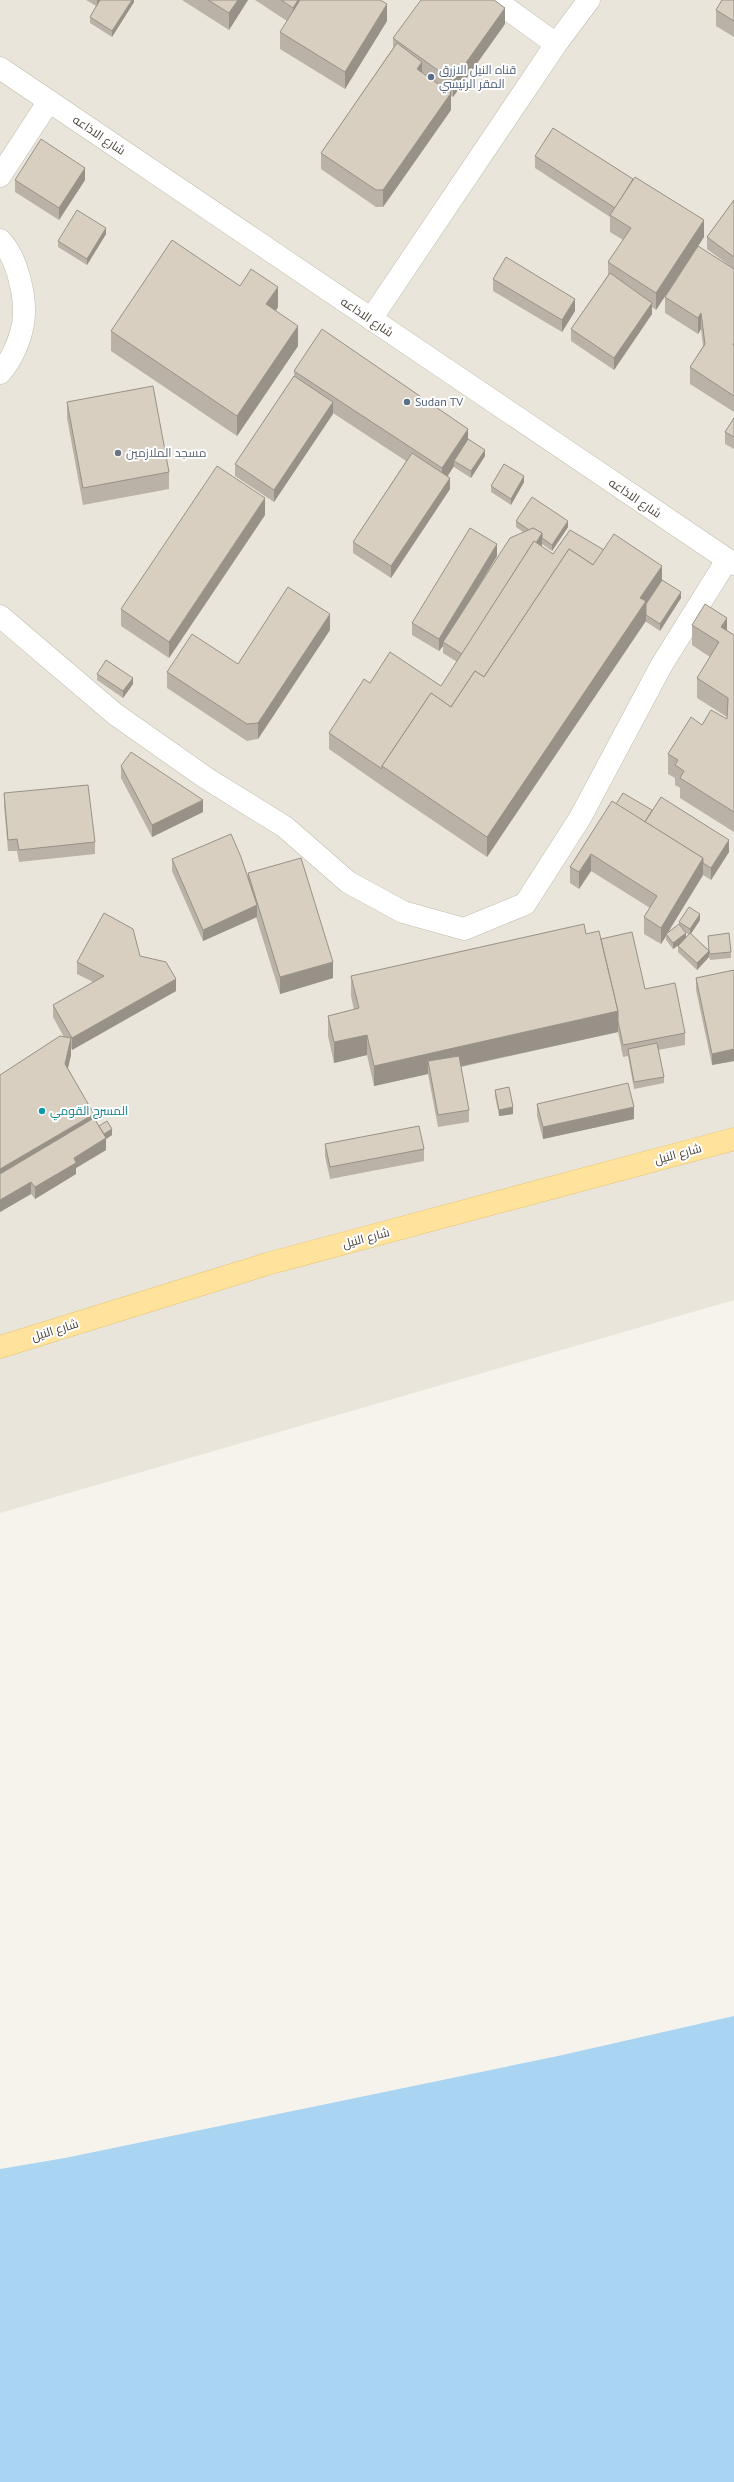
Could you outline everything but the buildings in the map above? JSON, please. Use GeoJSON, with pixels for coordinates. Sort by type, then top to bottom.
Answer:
{"type":"FeatureCollection","features":[{"type":"Feature","properties":{"kind":"main road","name":"شارع النيل"},"geometry":{"type":"LineString","coordinates":[[0,1347],[267,1264],[734,1139]]}},
{"type":"Feature","properties":{"kind":"street"},"geometry":{"type":"LineString","coordinates":[[495,0],[556,44]]}},
{"type":"Feature","properties":{"kind":"street"},"geometry":{"type":"LineString","coordinates":[[371,319],[556,44],[589,0]]}},
{"type":"Feature","properties":{"kind":"street","name":"شارع الاذاعه"},"geometry":{"type":"LineString","coordinates":[[0,68],[731,562]]}},
{"type":"Feature","properties":{"kind":"street"},"geometry":{"type":"LineString","coordinates":[[0,176],[49,101]]}},
{"type":"Feature","properties":{"kind":"street"},"geometry":{"type":"LineString","coordinates":[[0,240],[19,277],[23,324],[9,364],[0,374]]}},
{"type":"Feature","properties":{"kind":"street"},"geometry":{"type":"LineString","coordinates":[[0,616],[115,714],[206,778],[285,827],[348,882],[403,912],[464,929],[525,904],[580,818],[661,666],[731,562]]}},
{"type":"Feature","properties":{"kind":"shaded area"},"geometry":{"type":"Polygon","coordinates":[[[0,0],[734,0],[734,1300],[0,1513],[0,0]]]}},
{"type":"Feature","properties":{"kind":"water"},"geometry":{"type":"Polygon","coordinates":[[[734,2016],[734,2482],[0,2482],[0,2169],[65,2158],[558,2056],[734,2016]]]}},
{"type":"Feature","properties":{"kind":"place","name":"قناه النيل الازرق المقر الرئيسي"},"geometry":{"type":"Point","coordinates":[431,77]}},
{"type":"Feature","properties":{"kind":"place","name":"Sudan TV"},"geometry":{"type":"Point","coordinates":[407,402]}},
{"type":"Feature","properties":{"kind":"place","name":"مسجد الملازمين"},"geometry":{"type":"Point","coordinates":[118,453]}},
{"type":"Feature","properties":{"kind":"place","name":"المسرح القومي"},"geometry":{"type":"Point","coordinates":[42,1111]}}]}
